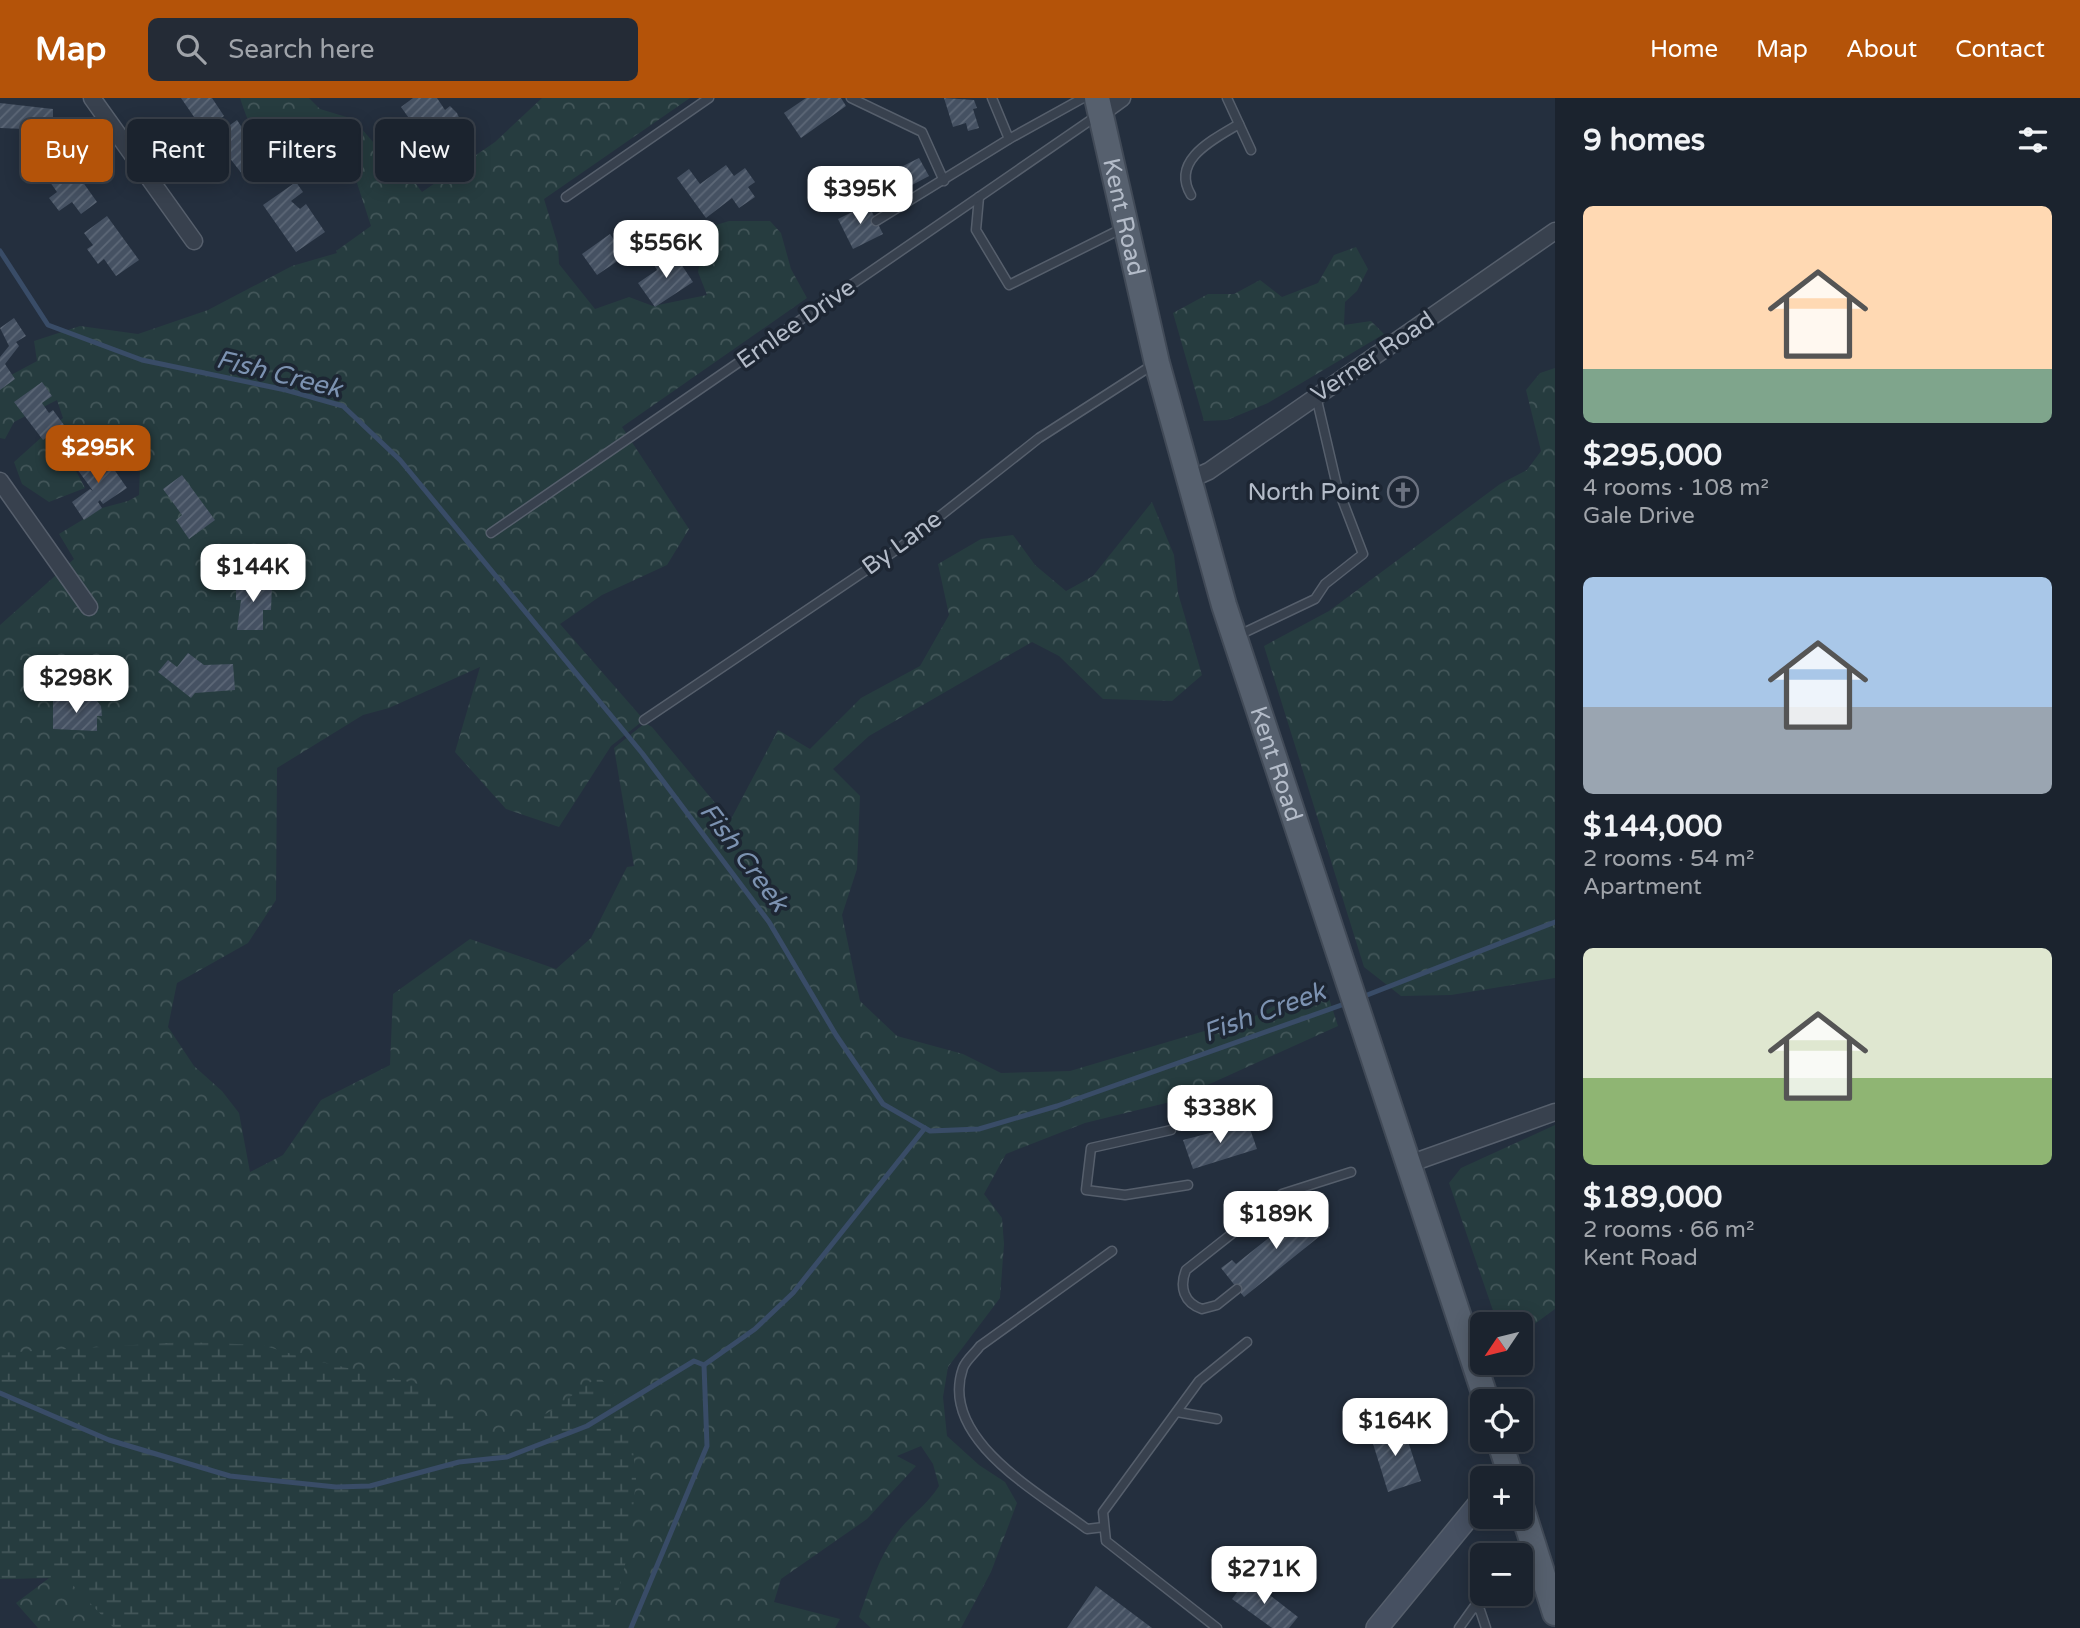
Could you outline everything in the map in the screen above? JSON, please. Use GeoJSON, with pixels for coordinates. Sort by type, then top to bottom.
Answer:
{"type":"FeatureCollection","features":[{"type":"Feature","properties":{"kind":"main road","name":"Kent Road"},"geometry":{"type":"LineString","coordinates":[[1093,103],[1126,227],[1157,363],[1235,637],[1483,1389]]}},
{"type":"Feature","properties":{"kind":"main road"},"geometry":{"type":"LineString","coordinates":[[1377,1628],[1470,1515]]}},
{"type":"Feature","properties":{"kind":"main road"},"geometry":{"type":"LineString","coordinates":[[1528,1529],[1555,1613]]}},
{"type":"Feature","properties":{"kind":"street"},"geometry":{"type":"LineString","coordinates":[[92,98],[194,241]]}},
{"type":"Feature","properties":{"kind":"street"},"geometry":{"type":"LineString","coordinates":[[1093,103],[1122,98]]}},
{"type":"Feature","properties":{"kind":"street","name":"Verner Road"},"geometry":{"type":"LineString","coordinates":[[1189,480],[1209,471],[1555,230]]}},
{"type":"Feature","properties":{"kind":"street"},"geometry":{"type":"LineString","coordinates":[[0,481],[89,607]]}},
{"type":"Feature","properties":{"kind":"street"},"geometry":{"type":"LineString","coordinates":[[1409,1164],[1555,1112]]}},
{"type":"Feature","properties":{"kind":"lane"},"geometry":{"type":"LineString","coordinates":[[566,197],[709,98]]}},
{"type":"Feature","properties":{"kind":"lane"},"geometry":{"type":"LineString","coordinates":[[851,98],[922,132],[944,181]]}},
{"type":"Feature","properties":{"kind":"lane"},"geometry":{"type":"LineString","coordinates":[[992,98],[1009,139]]}},
{"type":"Feature","properties":{"kind":"lane"},"geometry":{"type":"LineString","coordinates":[[1227,98],[1251,150]]}},
{"type":"Feature","properties":{"kind":"lane"},"geometry":{"type":"LineString","coordinates":[[876,221],[1009,139],[1093,103]]}},
{"type":"Feature","properties":{"kind":"lane","name":"Ernlee Drive"},"geometry":{"type":"LineString","coordinates":[[491,533],[979,197],[1093,103]]}},
{"type":"Feature","properties":{"kind":"lane"},"geometry":{"type":"LineString","coordinates":[[1191,195],[1185,185],[1184,173],[1198,150],[1239,124]]}},
{"type":"Feature","properties":{"kind":"lane"},"geometry":{"type":"LineString","coordinates":[[979,197],[976,230],[1010,285],[1126,227]]}},
{"type":"Feature","properties":{"kind":"lane","name":"By Lane"},"geometry":{"type":"LineString","coordinates":[[644,720],[901,546],[1039,438],[1157,363]]}},
{"type":"Feature","properties":{"kind":"lane"},"geometry":{"type":"LineString","coordinates":[[1235,637],[1315,599],[1325,584],[1363,554],[1337,486],[1316,396]]}},
{"type":"Feature","properties":{"kind":"lane"},"geometry":{"type":"LineString","coordinates":[[1171,1130],[1091,1148],[1086,1190],[1125,1195],[1188,1185]]}},
{"type":"Feature","properties":{"kind":"lane"},"geometry":{"type":"LineString","coordinates":[[1237,1289],[1211,1308],[1202,1309],[1188,1300],[1183,1291],[1182,1279],[1186,1270],[1283,1195],[1351,1172]]}},
{"type":"Feature","properties":{"kind":"lane"},"geometry":{"type":"LineString","coordinates":[[1104,1527],[1087,1529],[982,1448],[967,1425],[960,1398],[964,1366],[980,1346],[1112,1251]]}},
{"type":"Feature","properties":{"kind":"lane"},"geometry":{"type":"LineString","coordinates":[[1217,1628],[1106,1541],[1103,1512],[1199,1381],[1247,1342]]}},
{"type":"Feature","properties":{"kind":"lane"},"geometry":{"type":"LineString","coordinates":[[1177,1412],[1217,1419]]}},
{"type":"Feature","properties":{"kind":"lane"},"geometry":{"type":"LineString","coordinates":[[1459,1628],[1474,1607],[1480,1610],[1486,1628]]}},
{"type":"Feature","properties":{"kind":"green space"},"geometry":{"type":"Polygon","coordinates":[[[240,98],[309,98],[320,109],[353,119],[248,119],[240,98]]]}},
{"type":"Feature","properties":{"kind":"green space"},"geometry":{"type":"Polygon","coordinates":[[[542,98],[690,98],[544,199],[558,245],[559,264],[595,309],[629,297],[653,306],[707,295],[698,272],[706,228],[729,221],[770,221],[781,233],[791,269],[807,298],[622,427],[689,529],[667,565],[602,595],[560,624],[644,720],[611,746],[559,827],[506,809],[455,752],[480,667],[389,708],[363,715],[277,768],[276,900],[248,943],[177,983],[168,1027],[194,1066],[222,1091],[239,1113],[250,1172],[283,1155],[321,1100],[390,1065],[393,994],[470,939],[556,969],[591,938],[627,867],[634,866],[614,748],[645,723],[652,727],[730,821],[778,730],[810,749],[861,698],[920,666],[949,615],[938,564],[981,539],[1013,535],[1035,565],[1066,591],[1093,576],[1152,502],[1174,555],[1178,593],[1202,675],[1172,701],[1103,699],[1059,656],[1032,642],[869,736],[833,769],[860,796],[857,869],[842,915],[860,1001],[897,1036],[963,1054],[1001,1073],[1070,1071],[1255,1016],[1298,994],[1325,986],[1338,1026],[1170,1102],[1085,1123],[1006,1154],[984,1194],[1002,1218],[1004,1244],[1000,1298],[948,1367],[943,1397],[947,1436],[979,1465],[1005,1482],[1017,1503],[991,1572],[961,1628],[871,1628],[859,1617],[886,1550],[905,1523],[939,1486],[933,1464],[921,1446],[897,1456],[916,1466],[867,1519],[781,1579],[774,1602],[840,1619],[835,1628],[38,1628],[16,1603],[49,1578],[0,1579],[0,625],[74,559],[59,534],[102,508],[139,495],[140,467],[112,439],[74,467],[85,488],[49,502],[22,484],[14,462],[63,418],[57,400],[14,422],[5,439],[0,438],[0,381],[37,361],[34,341],[80,326],[138,334],[208,310],[292,266],[337,253],[336,251],[371,226],[357,182],[361,182],[361,128],[375,144],[375,182],[414,182],[422,192],[437,182],[474,182],[474,156],[495,142],[542,98]]]}},
{"type":"Feature","properties":{"kind":"green space"},"geometry":{"type":"Polygon","coordinates":[[[1356,247],[1368,269],[1357,291],[1345,302],[1344,325],[1371,321],[1384,334],[1268,403],[1227,420],[1204,421],[1173,313],[1208,294],[1234,294],[1260,280],[1282,297],[1318,283],[1334,255],[1356,247]]]}},
{"type":"Feature","properties":{"kind":"green space"},"geometry":{"type":"Polygon","coordinates":[[[1555,368],[1555,978],[1451,995],[1401,996],[1364,967],[1264,646],[1329,611],[1500,484],[1527,470],[1541,451],[1526,390],[1540,373],[1555,368]]]}},
{"type":"Feature","properties":{"kind":"green space"},"geometry":{"type":"Polygon","coordinates":[[[1555,1125],[1555,1309],[1533,1325],[1533,1312],[1494,1312],[1449,1183],[1461,1168],[1555,1125]]]}},
{"type":"Feature","properties":{"kind":"green space"},"geometry":{"type":"Polygon","coordinates":[[[184,1342],[262,1345],[308,1359],[427,1386],[493,1443],[549,1412],[599,1376],[629,1412],[636,1479],[629,1549],[609,1628],[114,1628],[65,1577],[0,1579],[0,1353],[184,1342]]]}},
{"type":"Feature","properties":{"kind":"building"},"geometry":{"type":"Polygon","coordinates":[[[181,98],[212,98],[224,116],[220,119],[195,119],[181,98]]]}},
{"type":"Feature","properties":{"kind":"building"},"geometry":{"type":"Polygon","coordinates":[[[413,98],[437,98],[445,110],[450,106],[460,119],[410,119],[401,107],[413,98]]]}},
{"type":"Feature","properties":{"kind":"building"},"geometry":{"type":"Polygon","coordinates":[[[806,98],[841,98],[846,106],[801,138],[784,113],[806,98]]]}},
{"type":"Feature","properties":{"kind":"building"},"geometry":{"type":"Polygon","coordinates":[[[944,98],[974,100],[977,108],[973,109],[979,128],[968,131],[966,123],[953,127],[944,98]]]}},
{"type":"Feature","properties":{"kind":"building"},"geometry":{"type":"Polygon","coordinates":[[[0,103],[53,109],[53,119],[21,119],[21,129],[0,128],[0,103]]]}},
{"type":"Feature","properties":{"kind":"building"},"geometry":{"type":"Polygon","coordinates":[[[237,120],[243,129],[243,175],[229,157],[229,126],[237,120]]]}},
{"type":"Feature","properties":{"kind":"building"},"geometry":{"type":"Polygon","coordinates":[[[919,158],[929,176],[899,192],[889,173],[919,158]]]}},
{"type":"Feature","properties":{"kind":"building"},"geometry":{"type":"Polygon","coordinates":[[[726,165],[734,176],[745,168],[755,182],[748,187],[755,197],[739,208],[732,198],[706,218],[677,178],[689,169],[700,184],[726,165]]]}},
{"type":"Feature","properties":{"kind":"building"},"geometry":{"type":"Polygon","coordinates":[[[50,182],[83,182],[97,202],[81,214],[72,202],[59,211],[49,198],[57,192],[50,182]]]}},
{"type":"Feature","properties":{"kind":"building"},"geometry":{"type":"Polygon","coordinates":[[[296,182],[303,192],[291,201],[300,209],[306,204],[325,232],[296,252],[263,205],[296,182]]]}},
{"type":"Feature","properties":{"kind":"building"},"geometry":{"type":"Polygon","coordinates":[[[868,204],[883,234],[853,249],[838,219],[868,204]]]}},
{"type":"Feature","properties":{"kind":"building"},"geometry":{"type":"Polygon","coordinates":[[[107,216],[139,260],[116,276],[104,259],[98,264],[87,249],[93,245],[84,233],[107,216]]]}},
{"type":"Feature","properties":{"kind":"building"},"geometry":{"type":"Polygon","coordinates":[[[610,234],[625,256],[597,275],[582,254],[610,234]]]}},
{"type":"Feature","properties":{"kind":"building"},"geometry":{"type":"Polygon","coordinates":[[[673,252],[693,282],[655,307],[638,283],[657,270],[654,265],[673,252]]]}},
{"type":"Feature","properties":{"kind":"building"},"geometry":{"type":"Polygon","coordinates":[[[14,318],[26,336],[16,342],[19,346],[5,364],[15,379],[0,390],[0,357],[9,346],[0,328],[14,318]]]}},
{"type":"Feature","properties":{"kind":"building"},"geometry":{"type":"Polygon","coordinates":[[[42,382],[52,396],[42,403],[49,413],[53,410],[64,425],[43,440],[14,402],[42,382]]]}},
{"type":"Feature","properties":{"kind":"building"},"geometry":{"type":"Polygon","coordinates":[[[102,452],[127,488],[103,504],[100,500],[98,502],[102,508],[84,520],[72,502],[90,489],[93,491],[77,469],[102,452]]]}},
{"type":"Feature","properties":{"kind":"building"},"geometry":{"type":"Polygon","coordinates":[[[182,475],[215,520],[189,539],[176,520],[182,515],[163,489],[182,475]]]}},
{"type":"Feature","properties":{"kind":"building"},"geometry":{"type":"Polygon","coordinates":[[[248,579],[262,579],[262,584],[272,585],[271,610],[263,610],[263,630],[237,630],[241,600],[236,600],[236,584],[248,584],[248,579]]]}},
{"type":"Feature","properties":{"kind":"building"},"geometry":{"type":"Polygon","coordinates":[[[188,653],[204,665],[233,664],[235,690],[195,693],[191,698],[158,672],[168,660],[177,667],[188,653]]]}},
{"type":"Feature","properties":{"kind":"building"},"geometry":{"type":"Polygon","coordinates":[[[53,701],[97,701],[101,706],[102,716],[97,716],[97,731],[53,729],[53,701]]]}},
{"type":"Feature","properties":{"kind":"building"},"geometry":{"type":"Polygon","coordinates":[[[1248,1123],[1257,1149],[1193,1169],[1183,1140],[1248,1123]]]}},
{"type":"Feature","properties":{"kind":"building"},"geometry":{"type":"Polygon","coordinates":[[[1311,1204],[1330,1228],[1244,1297],[1221,1268],[1232,1260],[1236,1264],[1311,1204]]]}},
{"type":"Feature","properties":{"kind":"building"},"geometry":{"type":"Polygon","coordinates":[[[1402,1423],[1421,1481],[1388,1492],[1370,1434],[1402,1423]]]}},
{"type":"Feature","properties":{"kind":"building"},"geometry":{"type":"Polygon","coordinates":[[[1248,1578],[1298,1617],[1289,1628],[1272,1628],[1232,1599],[1248,1578]]]}},
{"type":"Feature","properties":{"kind":"building"},"geometry":{"type":"Polygon","coordinates":[[[1096,1586],[1152,1628],[1067,1628],[1096,1586]]]}},
{"type":"Feature","properties":{"kind":"waterway","name":"Fish Creek"},"geometry":{"type":"LineString","coordinates":[[0,251],[48,325],[142,360],[286,390],[343,406],[400,460],[642,753],[769,922],[836,1035],[883,1104],[930,1131],[979,1129],[1057,1106],[1350,1002]]}},
{"type":"Feature","properties":{"kind":"waterway","name":"Fish Creek"},"geometry":{"type":"LineString","coordinates":[[1362,997],[1555,922]]}},
{"type":"Feature","properties":{"kind":"waterway"},"geometry":{"type":"LineString","coordinates":[[0,1393],[109,1440],[230,1476],[336,1487],[370,1486],[459,1462],[507,1457],[587,1426],[694,1361],[704,1365],[755,1329],[793,1293],[925,1128]]}},
{"type":"Feature","properties":{"kind":"waterway"},"geometry":{"type":"LineString","coordinates":[[631,1628],[707,1446],[704,1365]]}},
{"type":"Feature","properties":{"kind":"place","name":"North Point"},"geometry":{"type":"Point","coordinates":[1403,492]}}]}
